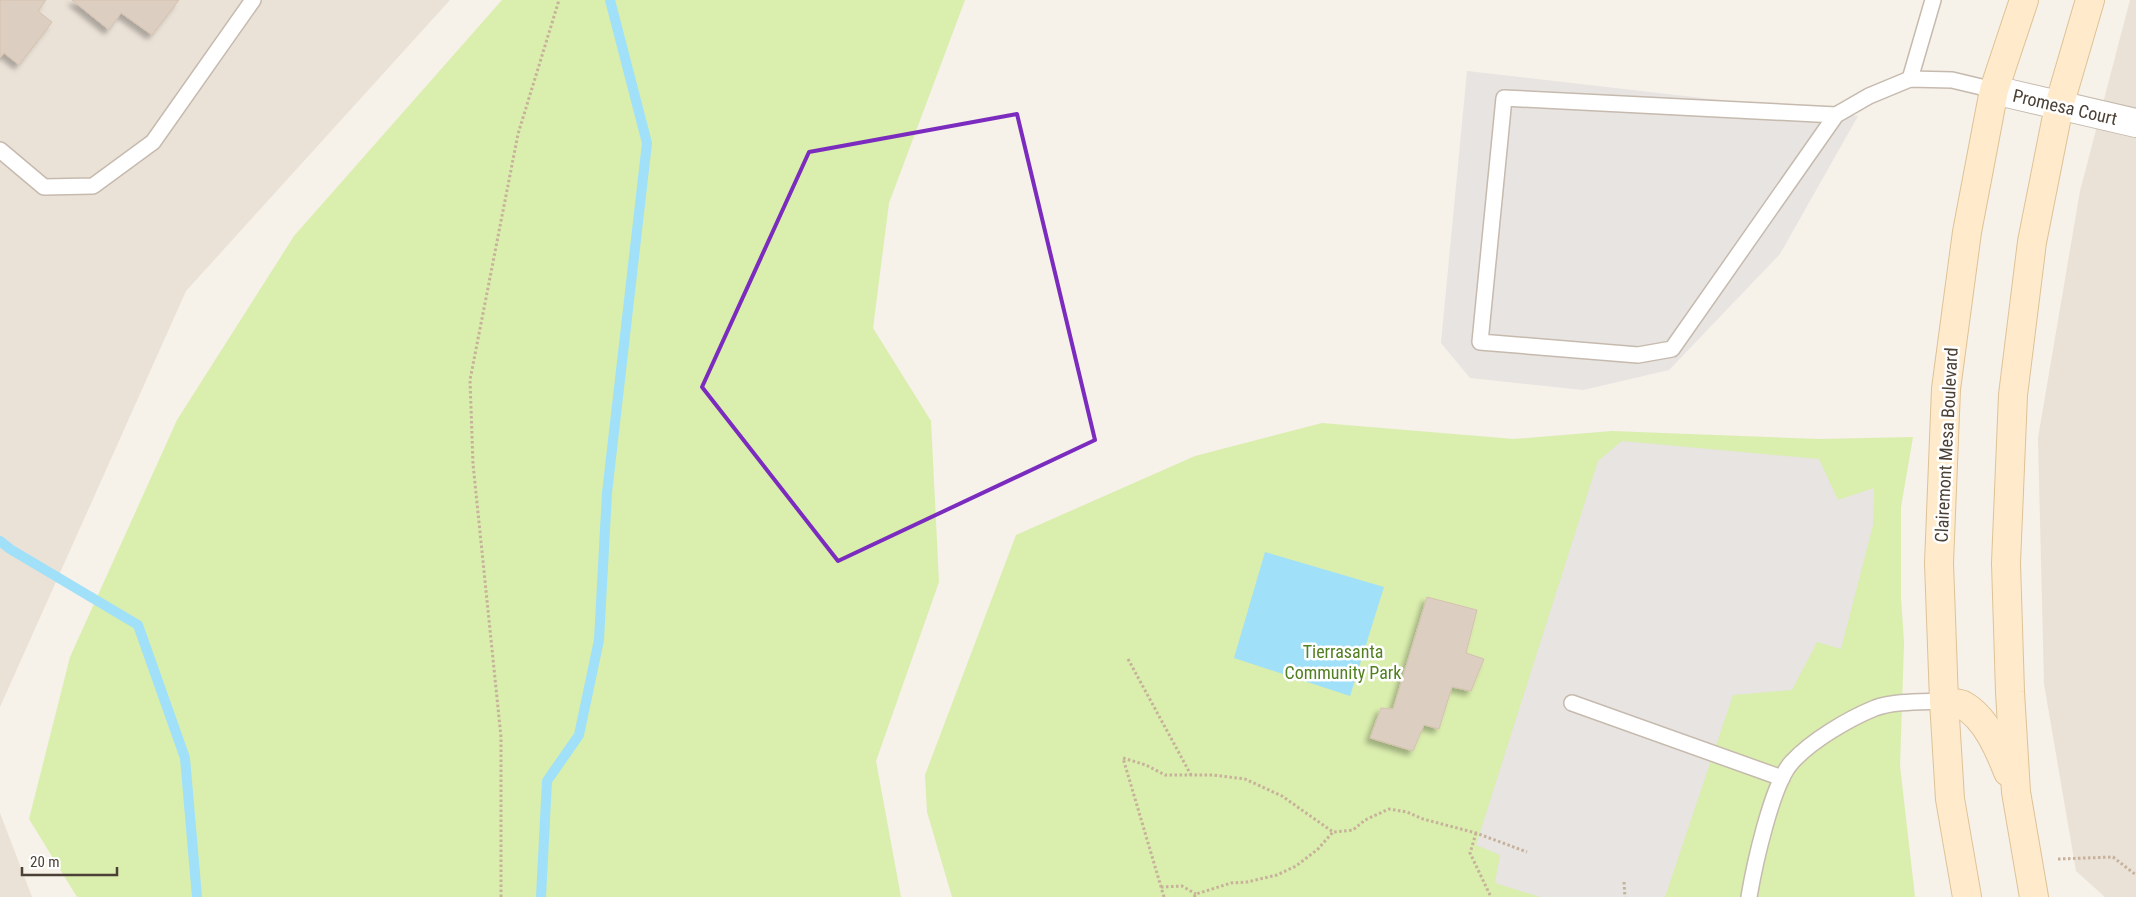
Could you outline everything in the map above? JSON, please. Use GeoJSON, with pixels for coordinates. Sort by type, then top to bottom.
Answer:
{"type":"FeatureCollection","features":[{"type":"Feature","properties":{"kind":"main road","name":"Clairemont Mesa Boulevard"},"geometry":{"type":"LineString","coordinates":[[1967,897],[1950,799],[1944,702],[1940,563],[1946,389],[1967,232],[1994,90],[2024,0]]}},
{"type":"Feature","properties":{"kind":"main road"},"geometry":{"type":"LineString","coordinates":[[2034,897],[2016,792],[2010,692],[2006,563],[2013,395],[2032,242],[2059,106],[2090,0]]}},
{"type":"Feature","properties":{"kind":"main road"},"geometry":{"type":"LineString","coordinates":[[1944,702],[1962,705],[1973,714],[1995,739],[2016,792]]}},
{"type":"Feature","properties":{"kind":"street","name":"Promesa Court"},"geometry":{"type":"LineString","coordinates":[[1994,90],[2136,123]]}},
{"type":"Feature","properties":{"kind":"lane"},"geometry":{"type":"LineString","coordinates":[[0,150],[44,187],[93,186],[152,142],[253,0]]}},
{"type":"Feature","properties":{"kind":"lane"},"geometry":{"type":"LineString","coordinates":[[1910,79],[1933,0]]}},
{"type":"Feature","properties":{"kind":"lane"},"geometry":{"type":"LineString","coordinates":[[1836,115],[1504,98],[1480,342],[1638,355],[1672,349],[1836,115],[1869,96],[1910,79],[1952,80],[1994,90]]}},
{"type":"Feature","properties":{"kind":"lane"},"geometry":{"type":"LineString","coordinates":[[1749,897],[1763,834],[1782,778],[1791,763],[1826,735],[1876,708],[1916,702],[1944,702]]}},
{"type":"Feature","properties":{"kind":"lane"},"geometry":{"type":"LineString","coordinates":[[1572,703],[1782,778]]}},
{"type":"Feature","properties":{"kind":"path"},"geometry":{"type":"LineString","coordinates":[[501,897],[502,737],[473,464],[470,380],[518,134],[559,0]]}},
{"type":"Feature","properties":{"kind":"path"},"geometry":{"type":"LineString","coordinates":[[1128,659],[1191,776]]}},
{"type":"Feature","properties":{"kind":"path"},"geometry":{"type":"LineString","coordinates":[[1164,897],[1123,758],[1146,765],[1165,775],[1213,775],[1245,780],[1282,796],[1333,832],[1353,830],[1364,820],[1389,809],[1407,812],[1423,820],[1476,833],[1527,852]]}},
{"type":"Feature","properties":{"kind":"path"},"geometry":{"type":"LineString","coordinates":[[1161,887],[1182,886],[1195,896],[1231,883],[1247,882],[1277,875],[1296,866],[1318,849],[1333,832]]}},
{"type":"Feature","properties":{"kind":"path"},"geometry":{"type":"LineString","coordinates":[[1476,833],[1470,853],[1491,897]]}},
{"type":"Feature","properties":{"kind":"path"},"geometry":{"type":"LineString","coordinates":[[2028,860],[2113,857],[2136,875]]}},
{"type":"Feature","properties":{"kind":"path"},"geometry":{"type":"LineString","coordinates":[[1624,882],[1625,897]]}},
{"type":"Feature","properties":{"kind":"highlighted area"},"geometry":{"type":"Polygon","coordinates":[[[1017,114],[1095,440],[838,561],[702,387],[809,152],[1017,114]]]}},
{"type":"Feature","properties":{"kind":"shaded area"},"geometry":{"type":"Polygon","coordinates":[[[0,0],[450,0],[186,291],[0,707],[0,0]]]}},
{"type":"Feature","properties":{"kind":"shaded area"},"geometry":{"type":"Polygon","coordinates":[[[2130,0],[2136,0],[2136,897],[2105,897],[2076,871],[2044,684],[2038,438],[2080,191],[2130,0]]]}},
{"type":"Feature","properties":{"kind":"shaded area"},"geometry":{"type":"Polygon","coordinates":[[[1467,71],[1858,116],[1780,254],[1669,370],[1583,390],[1470,378],[1441,343],[1467,71]]]}},
{"type":"Feature","properties":{"kind":"shaded area"},"geometry":{"type":"Polygon","coordinates":[[[1622,441],[1819,459],[1838,500],[1874,488],[1873,525],[1841,649],[1817,642],[1792,690],[1733,695],[1665,897],[1540,897],[1495,883],[1500,855],[1476,845],[1598,461],[1622,441]]]}},
{"type":"Feature","properties":{"kind":"shaded area"},"geometry":{"type":"Polygon","coordinates":[[[0,813],[32,897],[0,897],[0,813]]]}},
{"type":"Feature","properties":{"kind":"green space"},"geometry":{"type":"Polygon","coordinates":[[[502,0],[965,0],[889,203],[873,328],[931,421],[939,582],[876,761],[901,897],[77,897],[29,819],[70,657],[177,420],[294,236],[502,0]]]}},
{"type":"Feature","properties":{"kind":"green space","name":"Tierrasanta Community Park"},"geometry":{"type":"Polygon","coordinates":[[[1322,423],[1514,439],[1612,431],[1820,439],[1913,437],[1901,507],[1901,598],[1904,642],[1900,766],[1915,897],[952,897],[927,812],[925,775],[1016,535],[1195,456],[1322,423]]]}},
{"type":"Feature","properties":{"kind":"water"},"geometry":{"type":"Polygon","coordinates":[[[1265,552],[1384,587],[1350,696],[1234,658],[1265,552]]]}},
{"type":"Feature","properties":{"kind":"building"},"geometry":{"type":"Polygon","coordinates":[[[0,0],[46,0],[38,11],[52,22],[19,65],[4,53],[0,58],[0,0]]]}},
{"type":"Feature","properties":{"kind":"building"},"geometry":{"type":"Polygon","coordinates":[[[72,0],[179,0],[152,35],[121,13],[109,30],[72,0]]]}},
{"type":"Feature","properties":{"kind":"building"},"geometry":{"type":"Polygon","coordinates":[[[1427,597],[1477,610],[1466,653],[1484,659],[1471,691],[1452,687],[1439,729],[1424,725],[1413,751],[1370,738],[1381,708],[1393,709],[1427,597]]]}},
{"type":"Feature","properties":{"kind":"waterway"},"geometry":{"type":"LineString","coordinates":[[541,897],[547,781],[579,735],[599,640],[607,493],[647,143],[610,0]]}},
{"type":"Feature","properties":{"kind":"waterway"},"geometry":{"type":"LineString","coordinates":[[0,541],[10,549],[138,625],[185,758],[197,897]]}}]}
